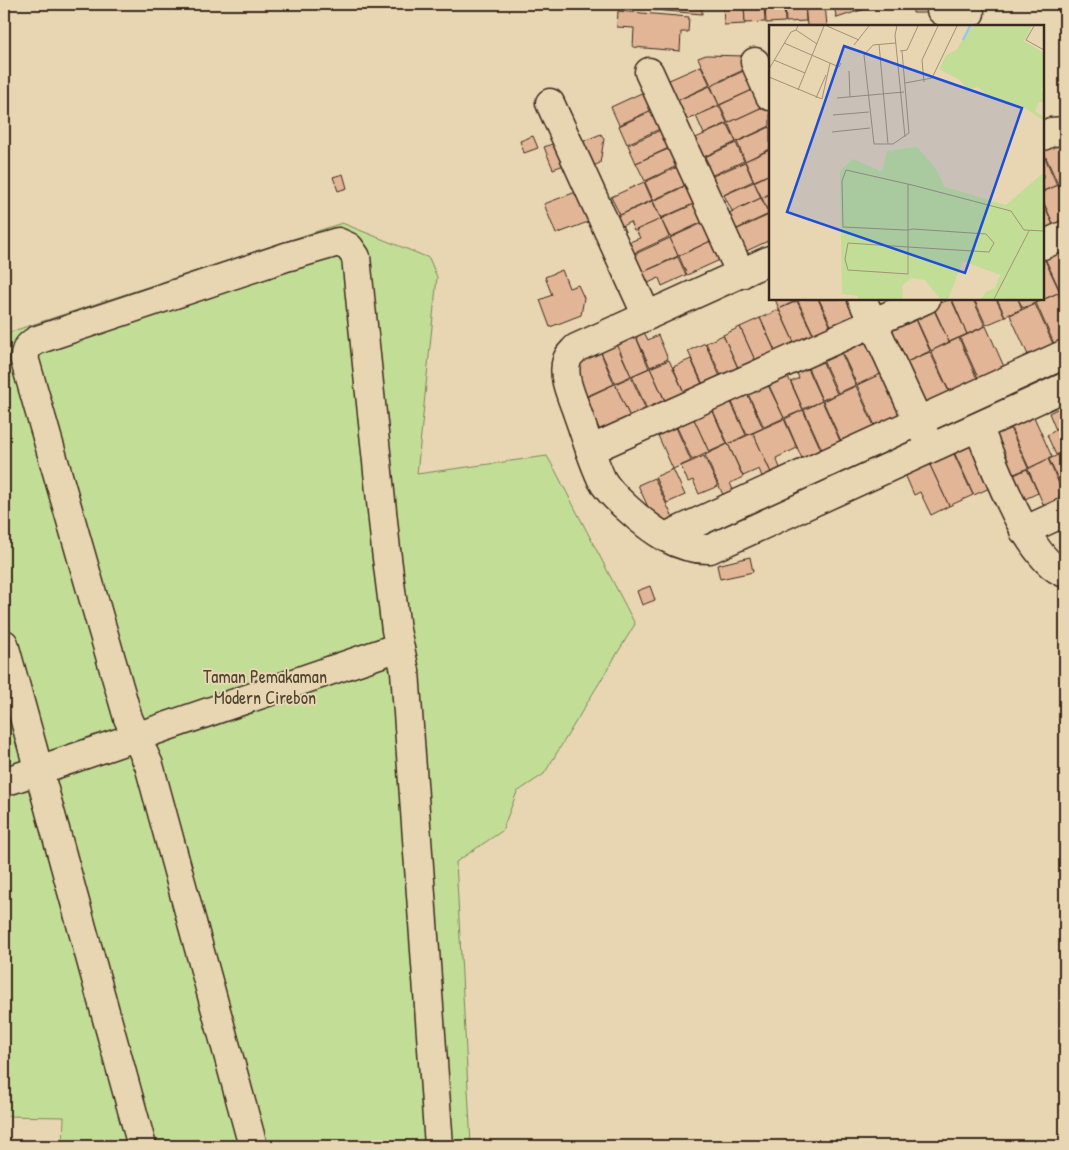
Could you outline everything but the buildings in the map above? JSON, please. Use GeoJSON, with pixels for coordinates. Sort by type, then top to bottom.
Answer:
{"type":"FeatureCollection","features":[{"type":"Feature","properties":{"kind":"street"},"geometry":{"type":"LineString","coordinates":[[941,4],[941,10],[944,12],[970,13]]}},
{"type":"Feature","properties":{"kind":"street"},"geometry":{"type":"LineString","coordinates":[[755,62],[769,94]]}},
{"type":"Feature","properties":{"kind":"street"},"geometry":{"type":"LineString","coordinates":[[649,72],[740,274]]}},
{"type":"Feature","properties":{"kind":"street"},"geometry":{"type":"LineString","coordinates":[[550,104],[647,316]]}},
{"type":"Feature","properties":{"kind":"street"},"geometry":{"type":"LineString","coordinates":[[1044,136],[1051,132],[1065,131]]}},
{"type":"Feature","properties":{"kind":"street"},"geometry":{"type":"LineString","coordinates":[[1044,245],[1065,235]]}},
{"type":"Feature","properties":{"kind":"street"},"geometry":{"type":"LineString","coordinates":[[253,1146],[149,765],[128,718],[24,352],[29,344],[37,340],[286,257],[338,242],[350,247],[356,257],[386,550],[396,630],[405,671],[440,1146]]}},
{"type":"Feature","properties":{"kind":"street"},"geometry":{"type":"LineString","coordinates":[[769,260],[576,348],[567,358],[565,368],[568,387],[603,481],[614,496],[640,521],[665,537],[697,549],[710,549],[1065,387]]}},
{"type":"Feature","properties":{"kind":"street"},"geometry":{"type":"LineString","coordinates":[[590,450],[868,311],[921,300]]}},
{"type":"Feature","properties":{"kind":"street"},"geometry":{"type":"LineString","coordinates":[[868,311],[931,448]]}},
{"type":"Feature","properties":{"kind":"street"},"geometry":{"type":"LineString","coordinates":[[665,537],[1065,354]]}},
{"type":"Feature","properties":{"kind":"street"},"geometry":{"type":"LineString","coordinates":[[978,427],[1024,531],[1040,553],[1052,565],[1065,573]]}},
{"type":"Feature","properties":{"kind":"street"},"geometry":{"type":"LineString","coordinates":[[1024,531],[1065,512]]}},
{"type":"Feature","properties":{"kind":"street"},"geometry":{"type":"LineString","coordinates":[[4,644],[142,1146]]}},
{"type":"Feature","properties":{"kind":"street"},"geometry":{"type":"LineString","coordinates":[[4,782],[399,647]]}},
{"type":"Feature","properties":{"kind":"green space","name":"Taman Pemakaman Modern Cirebon"},"geometry":{"type":"Polygon","coordinates":[[[342,223],[429,258],[437,277],[417,474],[547,456],[635,624],[544,774],[517,792],[502,831],[456,862],[471,1146],[63,1146],[64,1117],[4,1116],[4,334],[342,223]]]}}]}
